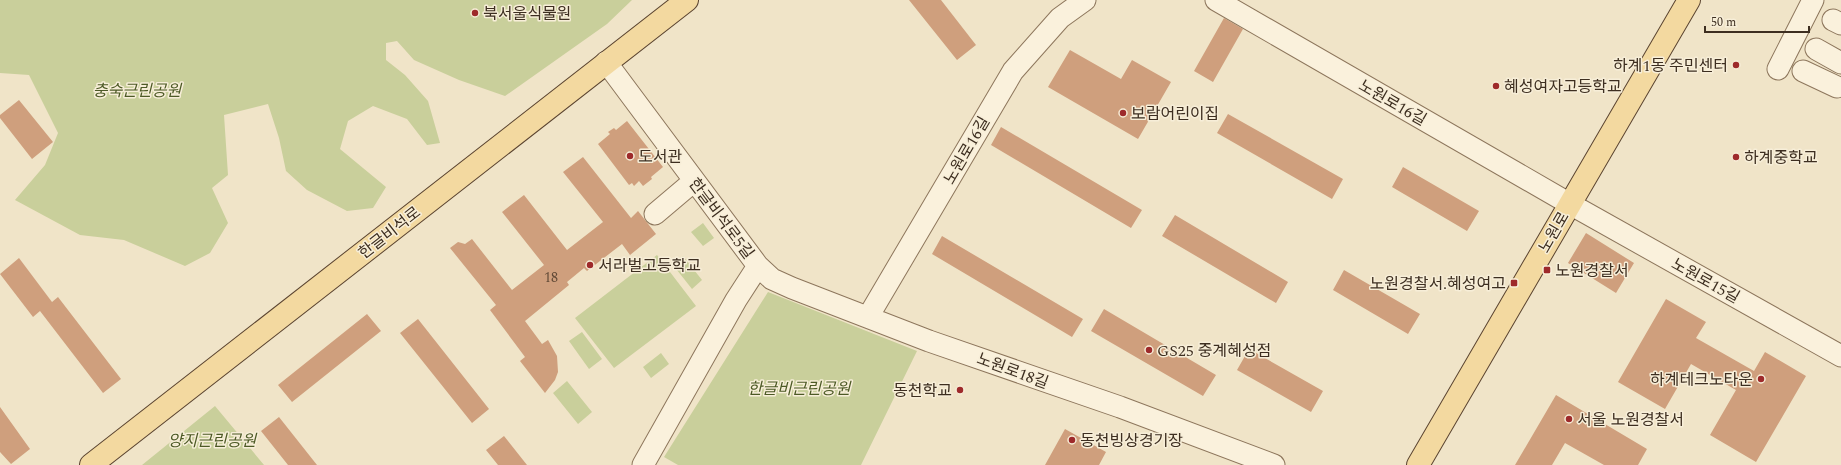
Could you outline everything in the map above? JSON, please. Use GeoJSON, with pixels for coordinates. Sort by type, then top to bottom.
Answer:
{"type":"FeatureCollection","features":[{"type":"Feature","properties":{"kind":"main road","name":"한글비석로"},"geometry":{"type":"LineString","coordinates":[[91,465],[687,0]]}},
{"type":"Feature","properties":{"kind":"main road","name":"노원로"},"geometry":{"type":"LineString","coordinates":[[1418,465],[1689,0]]}},
{"type":"Feature","properties":{"kind":"street","name":"노원로16길"},"geometry":{"type":"LineString","coordinates":[[868,317],[1013,72],[1060,18],[1084,0]]}},
{"type":"Feature","properties":{"kind":"street","name":"노원로16길"},"geometry":{"type":"LineString","coordinates":[[1216,0],[1570,204]]}},
{"type":"Feature","properties":{"kind":"street"},"geometry":{"type":"LineString","coordinates":[[1778,69],[1814,0]]}},
{"type":"Feature","properties":{"kind":"street"},"geometry":{"type":"LineString","coordinates":[[1816,49],[1841,63]]}},
{"type":"Feature","properties":{"kind":"street","name":"한글비석로5길"},"geometry":{"type":"LineString","coordinates":[[606,62],[758,266],[736,300],[643,465]]}},
{"type":"Feature","properties":{"kind":"street"},"geometry":{"type":"LineString","coordinates":[[1803,71],[1840,85]]}},
{"type":"Feature","properties":{"kind":"street"},"geometry":{"type":"LineString","coordinates":[[655,214],[694,181]]}},
{"type":"Feature","properties":{"kind":"street","name":"노원로15길"},"geometry":{"type":"LineString","coordinates":[[1570,204],[1841,356]]}},
{"type":"Feature","properties":{"kind":"street","name":"노원로18길"},"geometry":{"type":"LineString","coordinates":[[758,266],[772,279],[792,288],[965,354],[1120,407],[1274,465]]}},
{"type":"Feature","properties":{"kind":"green space","name":"충숙근린공원"},"geometry":{"type":"Polygon","coordinates":[[[0,0],[632,0],[607,24],[505,96],[459,80],[414,60],[397,41],[386,43],[386,60],[405,75],[428,101],[440,143],[427,145],[407,119],[373,106],[348,121],[340,149],[386,187],[373,208],[347,211],[307,190],[286,171],[279,138],[268,104],[224,115],[228,175],[212,188],[228,223],[210,253],[185,266],[124,240],[80,235],[15,200],[45,165],[58,133],[29,75],[0,73],[0,0]]]}},
{"type":"Feature","properties":{"kind":"green space"},"geometry":{"type":"Polygon","coordinates":[[[703,223],[714,238],[703,246],[691,232],[703,223]]]}},
{"type":"Feature","properties":{"kind":"green space"},"geometry":{"type":"Polygon","coordinates":[[[657,255],[696,306],[614,368],[575,318],[657,255]]]}},
{"type":"Feature","properties":{"kind":"green space"},"geometry":{"type":"Polygon","coordinates":[[[683,256],[702,280],[692,289],[673,265],[683,256]]]}},
{"type":"Feature","properties":{"kind":"green space","name":"한글비근린공원"},"geometry":{"type":"Polygon","coordinates":[[[768,292],[917,351],[861,465],[678,465],[664,457],[768,292]]]}},
{"type":"Feature","properties":{"kind":"green space"},"geometry":{"type":"Polygon","coordinates":[[[582,332],[602,359],[589,369],[569,341],[582,332]]]}},
{"type":"Feature","properties":{"kind":"green space"},"geometry":{"type":"Polygon","coordinates":[[[661,353],[669,364],[651,378],[643,367],[661,353]]]}},
{"type":"Feature","properties":{"kind":"green space"},"geometry":{"type":"Polygon","coordinates":[[[567,381],[592,412],[578,424],[553,393],[567,381]]]}},
{"type":"Feature","properties":{"kind":"green space","name":"양지근린공원"},"geometry":{"type":"Polygon","coordinates":[[[215,406],[264,465],[142,465],[215,406]]]}},
{"type":"Feature","properties":{"kind":"building"},"geometry":{"type":"Polygon","coordinates":[[[909,0],[941,0],[976,45],[957,60],[909,0]]]}},
{"type":"Feature","properties":{"kind":"building"},"geometry":{"type":"Polygon","coordinates":[[[1224,18],[1243,29],[1213,82],[1194,71],[1224,18]]]}},
{"type":"Feature","properties":{"kind":"building","name":"보람어린이집"},"geometry":{"type":"Polygon","coordinates":[[[1070,50],[1121,79],[1132,60],[1171,82],[1138,139],[1048,87],[1070,50]]]}},
{"type":"Feature","properties":{"kind":"building"},"geometry":{"type":"Polygon","coordinates":[[[19,100],[53,142],[32,159],[0,118],[0,115],[19,100]]]}},
{"type":"Feature","properties":{"kind":"building"},"geometry":{"type":"Polygon","coordinates":[[[1228,114],[1343,179],[1332,199],[1217,133],[1228,114]]]}},
{"type":"Feature","properties":{"kind":"building","name":"도서관"},"geometry":{"type":"Polygon","coordinates":[[[627,121],[663,167],[643,186],[639,181],[634,186],[632,183],[629,185],[598,144],[610,134],[608,132],[614,128],[616,130],[627,121]]]}},
{"type":"Feature","properties":{"kind":"building"},"geometry":{"type":"Polygon","coordinates":[[[1001,127],[1142,210],[1131,228],[991,145],[1001,127]]]}},
{"type":"Feature","properties":{"kind":"building"},"geometry":{"type":"Polygon","coordinates":[[[583,157],[631,218],[638,211],[656,234],[630,255],[622,244],[587,271],[584,268],[567,282],[569,285],[525,321],[542,344],[548,340],[557,356],[558,372],[555,380],[545,393],[520,361],[525,357],[490,310],[496,305],[450,248],[458,242],[465,244],[472,239],[512,290],[544,265],[502,212],[524,195],[567,250],[603,222],[563,172],[583,157]]]}},
{"type":"Feature","properties":{"kind":"building"},"geometry":{"type":"Polygon","coordinates":[[[1403,167],[1479,211],[1467,231],[1392,187],[1403,167]]]}},
{"type":"Feature","properties":{"kind":"building"},"geometry":{"type":"Polygon","coordinates":[[[1175,215],[1288,282],[1276,303],[1162,236],[1175,215]]]}},
{"type":"Feature","properties":{"kind":"building"},"geometry":{"type":"Polygon","coordinates":[[[1586,233],[1634,263],[1616,293],[1568,263],[1586,233]]]}},
{"type":"Feature","properties":{"kind":"building"},"geometry":{"type":"Polygon","coordinates":[[[942,236],[1083,319],[1072,337],[932,254],[942,236]]]}},
{"type":"Feature","properties":{"kind":"building"},"geometry":{"type":"Polygon","coordinates":[[[19,258],[52,302],[58,297],[121,379],[103,393],[40,311],[33,317],[0,274],[19,258]]]}},
{"type":"Feature","properties":{"kind":"building"},"geometry":{"type":"Polygon","coordinates":[[[1344,270],[1420,314],[1408,334],[1333,290],[1344,270]]]}},
{"type":"Feature","properties":{"kind":"building","name":"하계테크노타운"},"geometry":{"type":"Polygon","coordinates":[[[1666,299],[1706,322],[1696,338],[1754,371],[1765,352],[1806,376],[1756,462],[1710,435],[1736,390],[1691,364],[1665,409],[1618,382],[1666,299]]]}},
{"type":"Feature","properties":{"kind":"building"},"geometry":{"type":"Polygon","coordinates":[[[1104,309],[1216,375],[1203,396],[1091,331],[1104,309]]]}},
{"type":"Feature","properties":{"kind":"building"},"geometry":{"type":"Polygon","coordinates":[[[367,314],[381,331],[292,402],[278,385],[367,314]]]}},
{"type":"Feature","properties":{"kind":"building"},"geometry":{"type":"Polygon","coordinates":[[[418,319],[489,409],[472,423],[400,333],[418,319]]]}},
{"type":"Feature","properties":{"kind":"building"},"geometry":{"type":"Polygon","coordinates":[[[1249,349],[1323,391],[1311,412],[1237,370],[1249,349]]]}},
{"type":"Feature","properties":{"kind":"building","name":"서울 노원경찰서"},"geometry":{"type":"Polygon","coordinates":[[[1556,395],[1647,449],[1638,465],[1604,465],[1565,443],[1552,465],[1515,465],[1556,395]]]}},
{"type":"Feature","properties":{"kind":"building"},"geometry":{"type":"Polygon","coordinates":[[[0,407],[30,449],[11,464],[0,452],[0,407]]]}},
{"type":"Feature","properties":{"kind":"building"},"geometry":{"type":"Polygon","coordinates":[[[279,417],[317,465],[288,465],[261,431],[279,417]]]}},
{"type":"Feature","properties":{"kind":"building","name":"동천빙상경기장"},"geometry":{"type":"Polygon","coordinates":[[[1065,429],[1106,452],[1099,465],[1045,465],[1065,429]]]}},
{"type":"Feature","properties":{"kind":"building"},"geometry":{"type":"Polygon","coordinates":[[[504,436],[527,465],[498,465],[486,450],[504,436]]]}},
{"type":"Feature","properties":{"kind":"place","name":"북서울식물원"},"geometry":{"type":"Point","coordinates":[475,13]}},
{"type":"Feature","properties":{"kind":"place","name":"하계1동 주민센터"},"geometry":{"type":"Point","coordinates":[1736,65]}},
{"type":"Feature","properties":{"kind":"place","name":"혜성여자고등학교"},"geometry":{"type":"Point","coordinates":[1496,86]}},
{"type":"Feature","properties":{"kind":"place","name":"보람어린이집"},"geometry":{"type":"Point","coordinates":[1123,113]}},
{"type":"Feature","properties":{"kind":"place","name":"도서관"},"geometry":{"type":"Point","coordinates":[630,156]}},
{"type":"Feature","properties":{"kind":"place","name":"하계중학교"},"geometry":{"type":"Point","coordinates":[1736,157]}},
{"type":"Feature","properties":{"kind":"place","name":"서라벌고등학교"},"geometry":{"type":"Point","coordinates":[590,265]}},
{"type":"Feature","properties":{"kind":"place","name":"노원경찰서"},"geometry":{"type":"Point","coordinates":[1547,270]}},
{"type":"Feature","properties":{"kind":"place","name":"노원경찰서.혜성여고"},"geometry":{"type":"Point","coordinates":[1514,283]}},
{"type":"Feature","properties":{"kind":"place","name":"GS25 중계혜성점"},"geometry":{"type":"Point","coordinates":[1149,350]}},
{"type":"Feature","properties":{"kind":"place","name":"하계테크노타운"},"geometry":{"type":"Point","coordinates":[1761,379]}},
{"type":"Feature","properties":{"kind":"place","name":"동천학교"},"geometry":{"type":"Point","coordinates":[960,390]}},
{"type":"Feature","properties":{"kind":"place","name":"서울 노원경찰서"},"geometry":{"type":"Point","coordinates":[1569,419]}},
{"type":"Feature","properties":{"kind":"place","name":"동천빙상경기장"},"geometry":{"type":"Point","coordinates":[1072,440]}}]}
